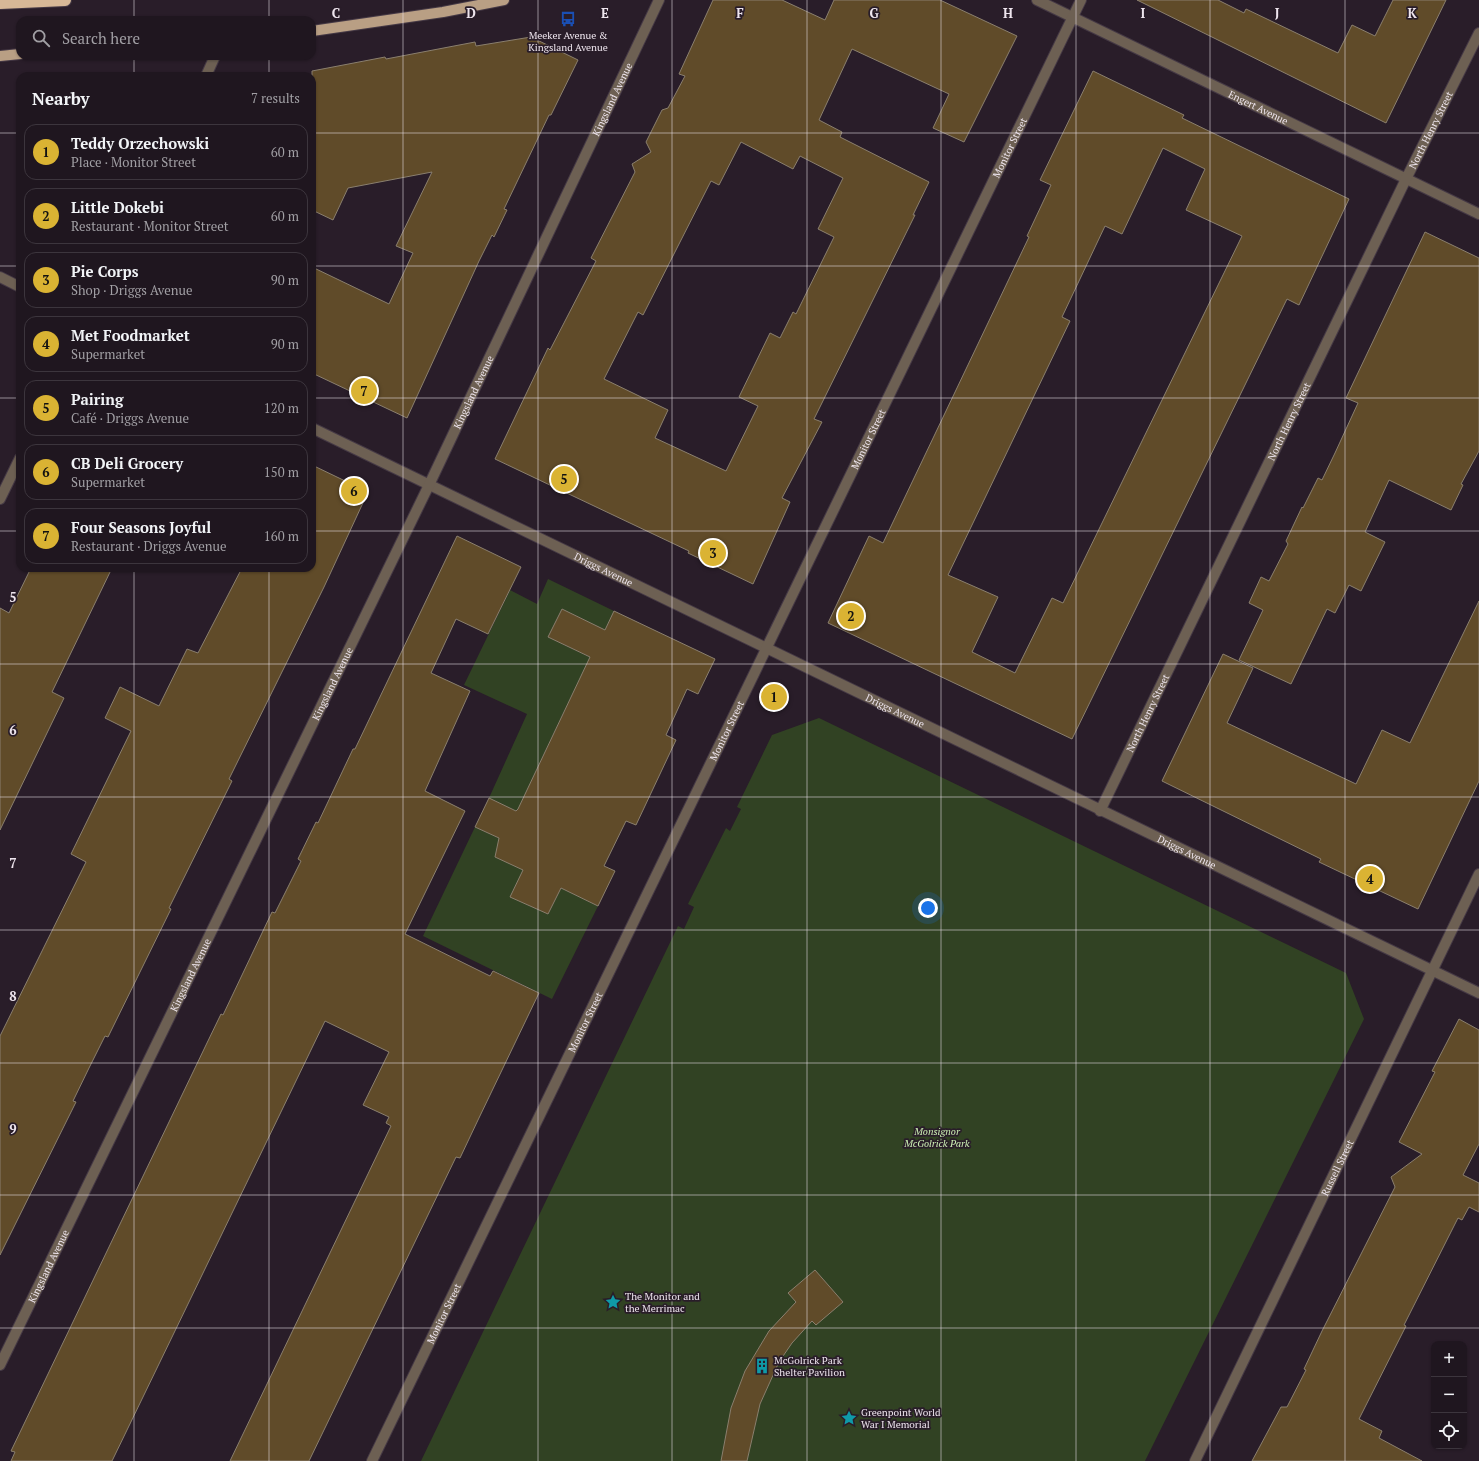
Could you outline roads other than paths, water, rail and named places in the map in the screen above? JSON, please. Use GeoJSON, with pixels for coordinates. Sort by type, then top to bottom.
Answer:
{"type":"FeatureCollection","features":[{"type":"Feature","properties":{"kind":"highway"},"geometry":{"type":"LineString","coordinates":[[0,3],[65,0]]}},
{"type":"Feature","properties":{"kind":"main road"},"geometry":{"type":"LineString","coordinates":[[316,30],[436,13],[504,0]]}},
{"type":"Feature","properties":{"kind":"main road"},"geometry":{"type":"LineString","coordinates":[[0,56],[16,54]]}},
{"type":"Feature","properties":{"kind":"street","name":"Kingsland Avenue"},"geometry":{"type":"LineString","coordinates":[[0,1365],[429,485],[659,0]]}},
{"type":"Feature","properties":{"kind":"street","name":"Engert Avenue"},"geometry":{"type":"LineString","coordinates":[[1037,0],[1073,16],[1479,214]]}},
{"type":"Feature","properties":{"kind":"street","name":"Monitor Street"},"geometry":{"type":"LineString","coordinates":[[372,1461],[1081,0]]}},
{"type":"Feature","properties":{"kind":"street","name":"North Henry Street"},"geometry":{"type":"LineString","coordinates":[[1100,810],[1406,179],[1479,33]]}},
{"type":"Feature","properties":{"kind":"street"},"geometry":{"type":"LineString","coordinates":[[208,72],[214,60]]}},
{"type":"Feature","properties":{"kind":"street"},"geometry":{"type":"LineString","coordinates":[[0,277],[16,285]]}},
{"type":"Feature","properties":{"kind":"street","name":"Driggs Avenue"},"geometry":{"type":"LineString","coordinates":[[316,430],[1479,993]]}},
{"type":"Feature","properties":{"kind":"street"},"geometry":{"type":"LineString","coordinates":[[0,499],[16,466]]}},
{"type":"Feature","properties":{"kind":"street","name":"Russell Street"},"geometry":{"type":"LineString","coordinates":[[1195,1461],[1479,874]]}},
{"type":"Feature","properties":{"kind":"place","name":"Meeker Avenue & Kingsland Avenue"},"geometry":{"type":"Point","coordinates":[568,19]}},
{"type":"Feature","properties":{"kind":"place","name":"Four Seasons Joyful"},"geometry":{"type":"Point","coordinates":[364,391]}},
{"type":"Feature","properties":{"kind":"place","name":"Pairing"},"geometry":{"type":"Point","coordinates":[564,479]}},
{"type":"Feature","properties":{"kind":"place","name":"CB Deli Grocery"},"geometry":{"type":"Point","coordinates":[354,491]}},
{"type":"Feature","properties":{"kind":"place","name":"Pie Corps"},"geometry":{"type":"Point","coordinates":[713,553]}},
{"type":"Feature","properties":{"kind":"place","name":"Little Dokebi"},"geometry":{"type":"Point","coordinates":[851,616]}},
{"type":"Feature","properties":{"kind":"place","name":"Teddy Orzechowski"},"geometry":{"type":"Point","coordinates":[774,697]}},
{"type":"Feature","properties":{"kind":"place","name":"Met Foodmarket"},"geometry":{"type":"Point","coordinates":[1370,879]}},
{"type":"Feature","properties":{"kind":"place","name":"The Monitor and the Merrimac"},"geometry":{"type":"Point","coordinates":[613,1302]}},
{"type":"Feature","properties":{"kind":"place","name":"McGolrick Park Shelter Pavilion"},"geometry":{"type":"Point","coordinates":[762,1366]}},
{"type":"Feature","properties":{"kind":"place","name":"Greenpoint World War I Memorial"},"geometry":{"type":"Point","coordinates":[849,1418]}},
{"type":"Feature","properties":{"kind":"park label","name":"Monsignor McGolrick Park"},"geometry":{"type":"Point","coordinates":[937,1136]}}]}
